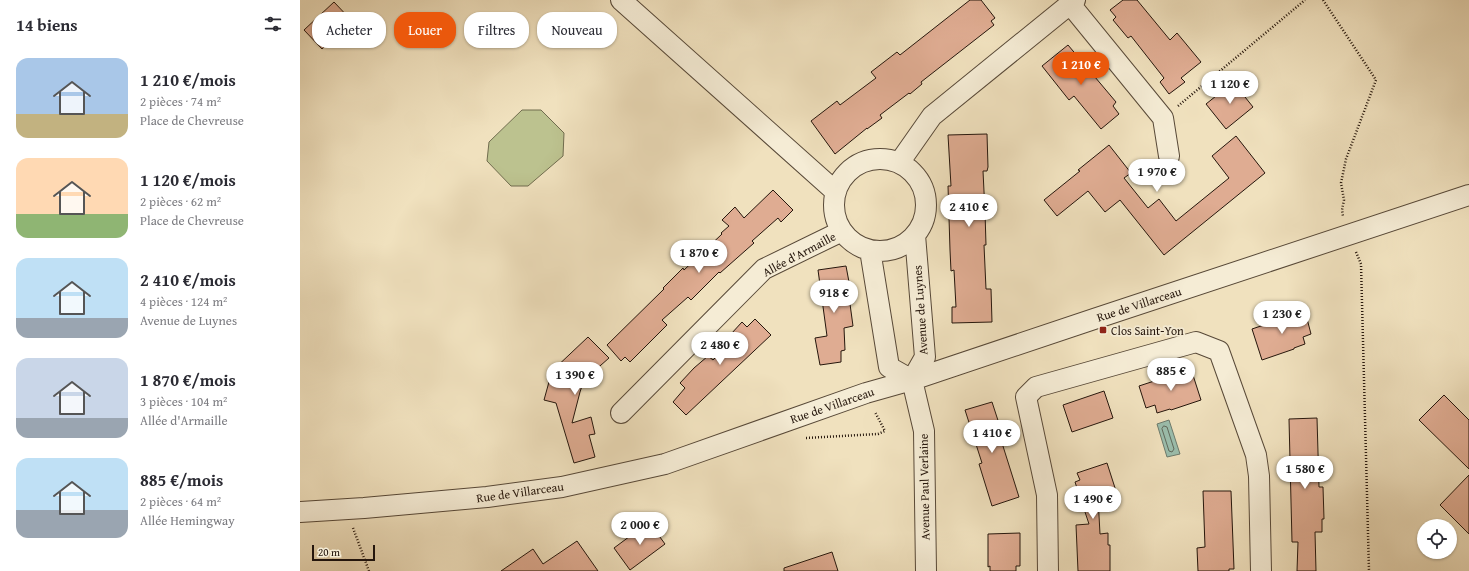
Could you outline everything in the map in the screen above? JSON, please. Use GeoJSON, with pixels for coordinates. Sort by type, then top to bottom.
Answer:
{"type":"FeatureCollection","features":[{"type":"Feature","properties":{"kind":"street"},"geometry":{"type":"LineString","coordinates":[[621,0],[836,192]]}},
{"type":"Feature","properties":{"kind":"street"},"geometry":{"type":"LineString","coordinates":[[899,163],[932,116],[1073,2],[1163,118],[1168,156]]}},
{"type":"Feature","properties":{"kind":"street"},"geometry":{"type":"LineString","coordinates":[[886,159],[899,163],[911,170],[920,182],[925,195],[926,209],[923,223],[915,235],[906,243],[895,249],[883,251],[870,250],[859,246],[850,240],[842,231],[836,220],[834,208],[839,183],[848,172],[859,164],[872,160],[886,159]]}},
{"type":"Feature","properties":{"kind":"street","name":"Rue de Villarceau"},"geometry":{"type":"LineString","coordinates":[[300,512],[487,497],[562,487],[665,464],[866,393],[912,380],[1469,195]]}},
{"type":"Feature","properties":{"kind":"street","name":"Allée d'Armaille"},"geometry":{"type":"LineString","coordinates":[[621,413],[764,269],[842,231]]}},
{"type":"Feature","properties":{"kind":"street","name":"Avenue de Luynes"},"geometry":{"type":"LineString","coordinates":[[912,380],[925,357],[915,235]]}},
{"type":"Feature","properties":{"kind":"street"},"geometry":{"type":"LineString","coordinates":[[870,250],[888,367],[912,380]]}},
{"type":"Feature","properties":{"kind":"street"},"geometry":{"type":"LineString","coordinates":[[1048,571],[1047,495],[1026,398],[1036,386],[1196,342],[1219,351],[1256,455],[1259,476],[1261,571]]}},
{"type":"Feature","properties":{"kind":"street","name":"Avenue Paul Verlaine"},"geometry":{"type":"LineString","coordinates":[[912,380],[924,431],[926,571]]}},
{"type":"Feature","properties":{"kind":"path"},"geometry":{"type":"LineString","coordinates":[[1163,118],[1305,0]]}},
{"type":"Feature","properties":{"kind":"path"},"geometry":{"type":"LineString","coordinates":[[1323,0],[1376,80],[1346,160],[1341,183],[1344,200],[1342,210],[1344,222],[1361,264],[1369,571]]}},
{"type":"Feature","properties":{"kind":"path"},"geometry":{"type":"LineString","coordinates":[[352,524],[369,571]]}},
{"type":"Feature","properties":{"kind":"green space"},"geometry":{"type":"Polygon","coordinates":[[[522,110],[541,110],[564,133],[563,156],[528,186],[511,186],[487,161],[489,142],[522,110]]]}},
{"type":"Feature","properties":{"kind":"water"},"geometry":{"type":"Polygon","coordinates":[[[1169,420],[1180,454],[1167,457],[1157,424],[1169,420]]]}},
{"type":"Feature","properties":{"kind":"building"},"geometry":{"type":"Polygon","coordinates":[[[970,0],[981,0],[995,18],[991,21],[994,25],[921,82],[922,84],[910,94],[909,93],[880,115],[882,118],[835,154],[811,121],[837,101],[840,105],[876,78],[871,72],[897,52],[900,55],[970,0]]]}},
{"type":"Feature","properties":{"kind":"building"},"geometry":{"type":"Polygon","coordinates":[[[1123,0],[1137,0],[1170,40],[1177,33],[1201,62],[1181,78],[1185,82],[1169,94],[1160,82],[1164,78],[1131,36],[1128,38],[1113,20],[1116,17],[1110,10],[1123,0]]]}},
{"type":"Feature","properties":{"kind":"building"},"geometry":{"type":"Polygon","coordinates":[[[334,2],[343,12],[323,12],[334,2]]]}},
{"type":"Feature","properties":{"kind":"building"},"geometry":{"type":"Polygon","coordinates":[[[312,23],[312,38],[304,30],[312,23]]]}},
{"type":"Feature","properties":{"kind":"building"},"geometry":{"type":"Polygon","coordinates":[[[1068,45],[1116,102],[1113,106],[1119,114],[1101,129],[1074,96],[1069,100],[1042,66],[1068,45]]]}},
{"type":"Feature","properties":{"kind":"building"},"geometry":{"type":"Polygon","coordinates":[[[1236,80],[1248,95],[1245,97],[1253,107],[1226,129],[1206,104],[1236,80]]]}},
{"type":"Feature","properties":{"kind":"building"},"geometry":{"type":"Polygon","coordinates":[[[987,134],[988,167],[987,171],[983,171],[986,245],[984,245],[986,289],[991,289],[992,322],[952,323],[952,307],[956,307],[954,270],[951,271],[950,250],[948,186],[951,186],[948,135],[987,134]]]}},
{"type":"Feature","properties":{"kind":"building"},"geometry":{"type":"Polygon","coordinates":[[[1236,136],[1265,173],[1164,255],[1120,200],[1105,212],[1088,191],[1057,216],[1044,200],[1109,145],[1131,173],[1124,178],[1148,208],[1159,199],[1176,221],[1229,178],[1212,156],[1236,136]]]}},
{"type":"Feature","properties":{"kind":"building"},"geometry":{"type":"Polygon","coordinates":[[[773,190],[793,210],[781,222],[778,218],[752,241],[754,243],[720,273],[719,272],[691,300],[688,297],[662,320],[667,325],[630,362],[625,357],[621,361],[607,345],[664,289],[663,288],[683,268],[684,270],[722,234],[721,233],[729,226],[722,220],[735,207],[744,218],[773,190]]]}},
{"type":"Feature","properties":{"kind":"building"},"geometry":{"type":"Polygon","coordinates":[[[846,266],[853,326],[844,328],[845,350],[841,351],[841,362],[820,365],[815,338],[827,336],[818,270],[846,266]]]}},
{"type":"Feature","properties":{"kind":"building"},"geometry":{"type":"Polygon","coordinates":[[[1305,311],[1311,334],[1303,337],[1305,344],[1262,360],[1252,329],[1305,311]]]}},
{"type":"Feature","properties":{"kind":"building"},"geometry":{"type":"Polygon","coordinates":[[[755,319],[771,335],[686,415],[673,402],[685,388],[680,383],[708,356],[713,360],[735,338],[731,334],[742,322],[747,327],[755,319]]]}},
{"type":"Feature","properties":{"kind":"building"},"geometry":{"type":"Polygon","coordinates":[[[588,337],[609,358],[584,380],[572,423],[591,417],[595,434],[589,435],[595,457],[574,463],[556,403],[544,400],[552,371],[588,337]]]}},
{"type":"Feature","properties":{"kind":"building"},"geometry":{"type":"Polygon","coordinates":[[[1191,369],[1201,400],[1157,413],[1155,405],[1146,408],[1139,386],[1191,369]]]}},
{"type":"Feature","properties":{"kind":"building"},"geometry":{"type":"Polygon","coordinates":[[[1104,391],[1113,418],[1072,432],[1063,405],[1104,391]]]}},
{"type":"Feature","properties":{"kind":"building"},"geometry":{"type":"Polygon","coordinates":[[[1444,395],[1469,420],[1469,469],[1419,420],[1444,395]]]}},
{"type":"Feature","properties":{"kind":"building"},"geometry":{"type":"Polygon","coordinates":[[[992,402],[1005,442],[1002,443],[1019,497],[992,506],[979,464],[982,463],[965,410],[992,402]]]}},
{"type":"Feature","properties":{"kind":"building"},"geometry":{"type":"Polygon","coordinates":[[[1317,418],[1319,487],[1323,487],[1324,519],[1322,519],[1322,532],[1315,532],[1316,571],[1297,571],[1298,542],[1292,542],[1289,419],[1317,418]]]}},
{"type":"Feature","properties":{"kind":"building"},"geometry":{"type":"Polygon","coordinates":[[[1107,463],[1116,491],[1098,497],[1100,534],[1108,533],[1108,545],[1110,545],[1110,571],[1078,571],[1076,525],[1089,524],[1075,482],[1080,480],[1077,473],[1107,463]]]}},
{"type":"Feature","properties":{"kind":"building"},"geometry":{"type":"Polygon","coordinates":[[[1469,475],[1469,534],[1457,522],[1457,519],[1454,519],[1440,505],[1469,475]]]}},
{"type":"Feature","properties":{"kind":"building"},"geometry":{"type":"Polygon","coordinates":[[[1203,491],[1231,491],[1234,569],[1229,569],[1229,571],[1198,571],[1197,548],[1205,547],[1203,491]]]}},
{"type":"Feature","properties":{"kind":"building"},"geometry":{"type":"Polygon","coordinates":[[[649,522],[665,544],[630,570],[614,548],[649,522]]]}},
{"type":"Feature","properties":{"kind":"building"},"geometry":{"type":"Polygon","coordinates":[[[1020,533],[1020,566],[1016,566],[1016,571],[990,571],[990,566],[988,567],[988,534],[1020,533]]]}},
{"type":"Feature","properties":{"kind":"building"},"geometry":{"type":"Polygon","coordinates":[[[577,541],[598,571],[501,571],[533,549],[543,564],[577,541]]]}},
{"type":"Feature","properties":{"kind":"building"},"geometry":{"type":"Polygon","coordinates":[[[832,552],[838,571],[784,571],[784,568],[832,552]]]}},
{"type":"Feature","properties":{"kind":"place","name":"Clos Saint-Yon"},"geometry":{"type":"Point","coordinates":[1103,330]}}]}
